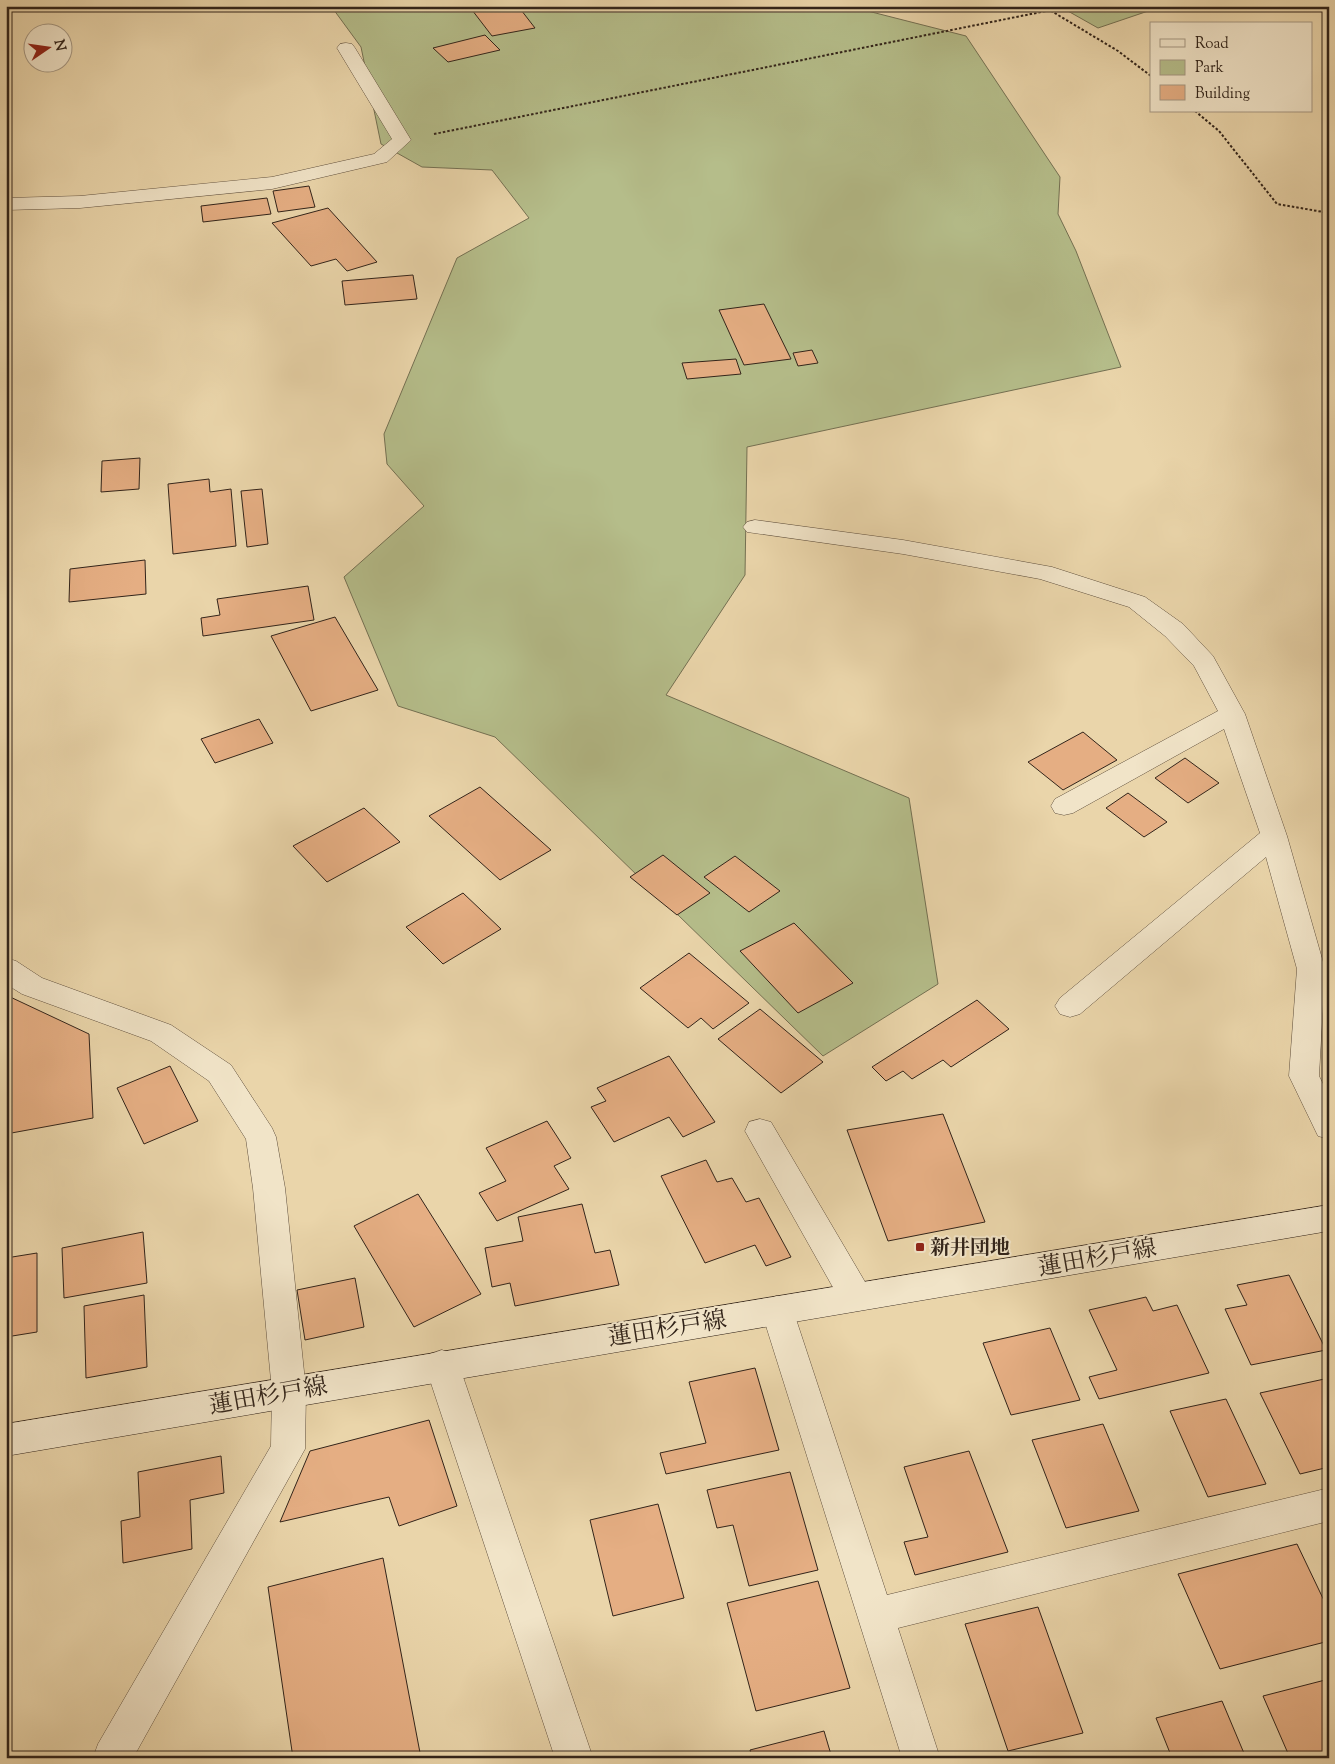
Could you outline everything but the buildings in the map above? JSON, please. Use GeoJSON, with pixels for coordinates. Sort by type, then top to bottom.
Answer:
{"type":"FeatureCollection","features":[{"type":"Feature","properties":{"kind":"street"},"geometry":{"type":"LineString","coordinates":[[6,204],[80,202],[272,183],[380,158],[402,140],[346,48]]}},
{"type":"Feature","properties":{"kind":"street"},"geometry":{"type":"LineString","coordinates":[[755,528],[903,547],[1044,572],[1137,602],[1174,630],[1204,662],[1232,714],[1274,836],[1311,968],[1304,1076],[1329,1128]]}},
{"type":"Feature","properties":{"kind":"street"},"geometry":{"type":"LineString","coordinates":[[1064,806],[1232,714]]}},
{"type":"Feature","properties":{"kind":"street"},"geometry":{"type":"LineString","coordinates":[[1070,1006],[1274,836]]}},
{"type":"Feature","properties":{"kind":"street"},"geometry":{"type":"LineString","coordinates":[[6,970],[32,986],[161,1033],[220,1073],[261,1136],[269,1188],[289,1391],[288,1449],[112,1758]]}},
{"type":"Feature","properties":{"kind":"street"},"geometry":{"type":"LineString","coordinates":[[760,1132],[856,1297]]}},
{"type":"Feature","properties":{"kind":"street","name":"蓮田杉戸線"},"geometry":{"type":"LineString","coordinates":[[6,1440],[442,1365],[1329,1218]]}},
{"type":"Feature","properties":{"kind":"street"},"geometry":{"type":"LineString","coordinates":[[777,1310],[921,1758]]}},
{"type":"Feature","properties":{"kind":"street"},"geometry":{"type":"LineString","coordinates":[[442,1365],[574,1758]]}},
{"type":"Feature","properties":{"kind":"street"},"geometry":{"type":"LineString","coordinates":[[876,1616],[1329,1504]]}},
{"type":"Feature","properties":{"kind":"path"},"geometry":{"type":"LineString","coordinates":[[1043,6],[1118,51],[1150,75]]}},
{"type":"Feature","properties":{"kind":"path"},"geometry":{"type":"LineString","coordinates":[[402,140],[1051,10]]}},
{"type":"Feature","properties":{"kind":"path"},"geometry":{"type":"LineString","coordinates":[[1196,112],[1219,131],[1277,204],[1329,214]]}},
{"type":"Feature","properties":{"kind":"green space"},"geometry":{"type":"Polygon","coordinates":[[[331,6],[848,6],[966,36],[1060,177],[1058,214],[1076,251],[1121,367],[747,447],[745,575],[666,695],[909,798],[938,984],[823,1056],[495,737],[398,706],[344,577],[424,506],[387,464],[384,434],[457,258],[529,218],[492,170],[422,167],[381,144],[361,47],[331,6]]]}},
{"type":"Feature","properties":{"kind":"green space"},"geometry":{"type":"Polygon","coordinates":[[[1059,6],[1163,6],[1098,28],[1059,6]]]}},
{"type":"Feature","properties":{"kind":"place","name":"新井団地"},"geometry":{"type":"Point","coordinates":[920,1247]}}]}
